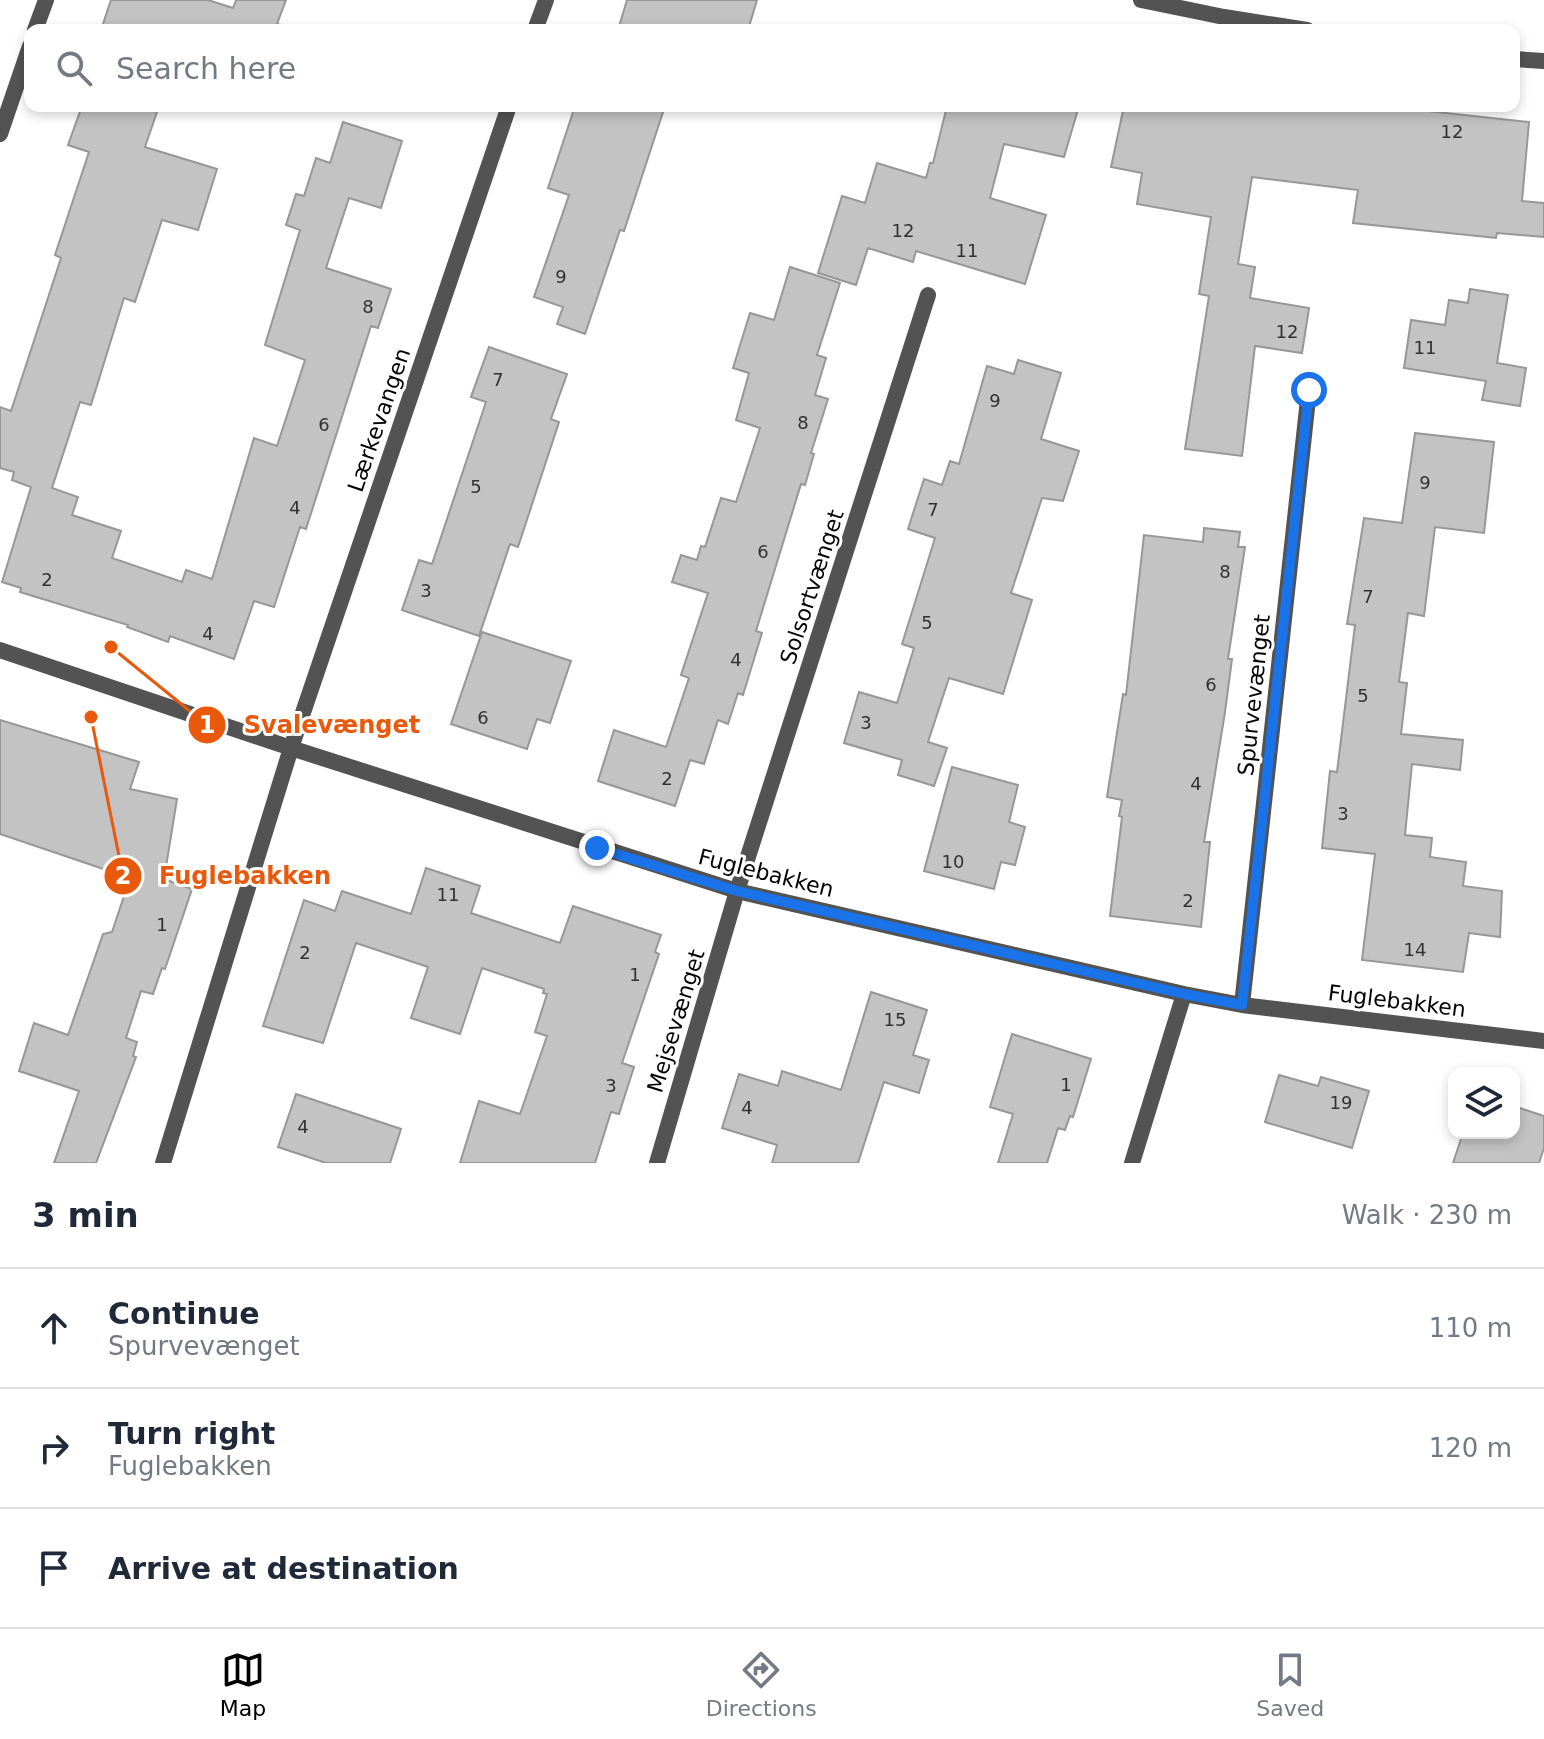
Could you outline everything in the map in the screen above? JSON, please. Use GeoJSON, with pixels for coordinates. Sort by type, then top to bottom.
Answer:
{"type":"FeatureCollection","features":[{"type":"Feature","properties":{"kind":"street"},"geometry":{"type":"LineString","coordinates":[[37,24],[46,0]]}},
{"type":"Feature","properties":{"kind":"street"},"geometry":{"type":"LineString","coordinates":[[537,24],[546,0]]}},
{"type":"Feature","properties":{"kind":"street"},"geometry":{"type":"LineString","coordinates":[[1141,0],[1269,24]]}},
{"type":"Feature","properties":{"kind":"street"},"geometry":{"type":"LineString","coordinates":[[1520,59],[1544,61]]}},
{"type":"Feature","properties":{"kind":"street"},"geometry":{"type":"LineString","coordinates":[[0,134],[24,64]]}},
{"type":"Feature","properties":{"kind":"street","name":"Lærkevangen"},"geometry":{"type":"LineString","coordinates":[[163,1163],[291,748],[507,112]]}},
{"type":"Feature","properties":{"kind":"street","name":"Solsortvænget"},"geometry":{"type":"LineString","coordinates":[[737,891],[928,295]]}},
{"type":"Feature","properties":{"kind":"street","name":"Spurvevænget"},"geometry":{"type":"LineString","coordinates":[[1242,1005],[1309,390]]}},
{"type":"Feature","properties":{"kind":"street","name":"Fuglebakken"},"geometry":{"type":"LineString","coordinates":[[0,650],[291,748],[737,891],[1242,1005],[1544,1041]]}},
{"type":"Feature","properties":{"kind":"street","name":"Mejsevænget"},"geometry":{"type":"LineString","coordinates":[[657,1163],[737,891]]}},
{"type":"Feature","properties":{"kind":"street"},"geometry":{"type":"LineString","coordinates":[[1132,1163],[1184,994]]}},
{"type":"Feature","properties":{"kind":"building"},"geometry":{"type":"Polygon","coordinates":[[[111,0],[208,0],[233,8],[236,0],[286,0],[277,24],[103,24],[111,0]]]}},
{"type":"Feature","properties":{"kind":"building"},"geometry":{"type":"Polygon","coordinates":[[[627,0],[757,0],[750,24],[620,24],[627,0]]]}},
{"type":"Feature","properties":{"kind":"building"},"geometry":{"type":"Polygon","coordinates":[[[80,112],[157,112],[145,147],[217,169],[198,230],[162,220],[135,302],[124,298],[91,405],[80,402],[52,488],[78,497],[72,515],[121,531],[112,558],[182,582],[186,570],[212,579],[254,438],[277,446],[305,360],[265,345],[300,230],[286,225],[296,194],[304,196],[316,158],[330,163],[343,122],[402,141],[381,208],[349,198],[326,268],[391,289],[378,328],[371,326],[306,529],[300,527],[274,607],[254,601],[234,659],[170,636],[168,642],[128,625],[20,592],[21,588],[2,582],[31,487],[12,480],[14,472],[0,468],[0,407],[11,411],[61,258],[55,255],[89,152],[68,145],[80,112]]]}},
{"type":"Feature","properties":{"kind":"building"},"geometry":{"type":"Polygon","coordinates":[[[573,112],[663,112],[624,231],[620,230],[585,334],[557,324],[563,307],[534,297],[569,195],[548,188],[573,112]]]}},
{"type":"Feature","properties":{"kind":"building"},"geometry":{"type":"Polygon","coordinates":[[[946,112],[1077,112],[1064,157],[1004,144],[990,198],[1046,215],[1025,284],[916,251],[913,262],[868,248],[856,285],[818,273],[842,196],[865,203],[877,163],[926,178],[930,163],[933,163],[946,112]]]}},
{"type":"Feature","properties":{"kind":"building"},"geometry":{"type":"Polygon","coordinates":[[[1123,112],[1437,112],[1529,122],[1522,201],[1544,203],[1544,237],[1497,233],[1496,238],[1353,223],[1358,190],[1252,177],[1238,264],[1255,267],[1250,298],[1309,308],[1302,353],[1255,346],[1242,456],[1185,449],[1209,296],[1199,294],[1211,217],[1137,204],[1142,173],[1111,167],[1123,112]]]}},
{"type":"Feature","properties":{"kind":"building"},"geometry":{"type":"Polygon","coordinates":[[[790,267],[840,283],[817,355],[826,358],[815,395],[828,399],[811,453],[814,454],[805,485],[801,484],[756,631],[762,633],[743,695],[738,693],[728,724],[718,720],[704,764],[690,760],[675,806],[598,781],[614,730],[666,747],[689,678],[681,675],[708,593],[672,582],[681,555],[697,560],[701,546],[705,547],[721,498],[736,502],[760,428],[736,420],[749,373],[733,368],[750,313],[774,320],[790,267]]]}},
{"type":"Feature","properties":{"kind":"building"},"geometry":{"type":"Polygon","coordinates":[[[1470,289],[1508,295],[1497,363],[1526,368],[1520,406],[1482,400],[1486,381],[1404,368],[1411,320],[1445,325],[1449,300],[1468,303],[1470,289]]]}},
{"type":"Feature","properties":{"kind":"building"},"geometry":{"type":"Polygon","coordinates":[[[489,347],[567,374],[551,419],[559,422],[518,547],[510,544],[479,636],[402,610],[419,560],[432,564],[486,402],[471,397],[489,347]]]}},
{"type":"Feature","properties":{"kind":"building"},"geometry":{"type":"Polygon","coordinates":[[[1018,360],[1061,373],[1041,439],[1079,451],[1063,501],[1042,498],[1011,593],[1032,600],[1003,694],[949,678],[928,742],[947,748],[934,786],[898,775],[902,760],[844,743],[859,692],[897,703],[914,648],[902,644],[935,538],[908,529],[924,479],[942,485],[950,461],[959,464],[987,366],[1014,374],[1018,360]]]}},
{"type":"Feature","properties":{"kind":"building"},"geometry":{"type":"Polygon","coordinates":[[[1415,433],[1494,442],[1484,533],[1435,527],[1424,616],[1408,613],[1399,682],[1407,683],[1401,734],[1463,740],[1460,770],[1412,764],[1405,835],[1432,838],[1430,857],[1466,862],[1463,886],[1502,891],[1500,937],[1469,933],[1463,972],[1362,960],[1375,854],[1322,848],[1330,771],[1337,772],[1355,625],[1347,624],[1364,518],[1402,523],[1415,433]]]}},
{"type":"Feature","properties":{"kind":"building"},"geometry":{"type":"Polygon","coordinates":[[[1204,528],[1240,532],[1238,547],[1245,547],[1228,659],[1232,659],[1225,712],[1204,842],[1210,842],[1201,927],[1110,916],[1122,800],[1107,797],[1123,694],[1126,695],[1144,535],[1203,542],[1204,528]]]}},
{"type":"Feature","properties":{"kind":"building"},"geometry":{"type":"Polygon","coordinates":[[[482,632],[571,661],[550,723],[537,719],[527,749],[451,724],[482,632]]]}},
{"type":"Feature","properties":{"kind":"building"},"geometry":{"type":"Polygon","coordinates":[[[0,720],[139,762],[130,789],[177,799],[164,879],[192,889],[165,969],[162,968],[153,994],[141,991],[126,1038],[137,1042],[133,1056],[136,1057],[96,1163],[54,1163],[79,1091],[19,1071],[34,1023],[68,1035],[103,934],[112,932],[130,878],[0,834],[0,720]]]}},
{"type":"Feature","properties":{"kind":"building"},"geometry":{"type":"Polygon","coordinates":[[[952,767],[1018,785],[1009,822],[1025,827],[1015,865],[1001,862],[994,889],[924,871],[952,767]]]}},
{"type":"Feature","properties":{"kind":"building"},"geometry":{"type":"Polygon","coordinates":[[[426,868],[480,886],[471,913],[560,943],[573,906],[661,935],[655,952],[659,954],[622,1063],[634,1067],[619,1114],[611,1112],[595,1163],[460,1163],[479,1101],[520,1114],[547,1036],[535,1032],[547,994],[543,993],[544,989],[482,968],[460,1034],[411,1018],[428,967],[356,943],[323,1043],[263,1026],[304,900],[335,911],[342,891],[411,914],[426,868]]]}},
{"type":"Feature","properties":{"kind":"building"},"geometry":{"type":"Polygon","coordinates":[[[871,992],[927,1010],[913,1055],[929,1060],[919,1093],[884,1082],[858,1163],[772,1163],[777,1145],[722,1128],[739,1074],[778,1086],[782,1071],[841,1090],[871,992]]]}},
{"type":"Feature","properties":{"kind":"building"},"geometry":{"type":"Polygon","coordinates":[[[1012,1034],[1091,1059],[1073,1117],[1070,1116],[1065,1130],[1058,1128],[1047,1163],[998,1163],[1013,1114],[990,1107],[1012,1034]]]}},
{"type":"Feature","properties":{"kind":"building"},"geometry":{"type":"Polygon","coordinates":[[[1279,1075],[1318,1086],[1321,1077],[1369,1091],[1352,1148],[1265,1122],[1279,1075]]]}},
{"type":"Feature","properties":{"kind":"building"},"geometry":{"type":"Polygon","coordinates":[[[296,1094],[401,1129],[390,1163],[326,1163],[278,1147],[296,1094]]]}},
{"type":"Feature","properties":{"kind":"building"},"geometry":{"type":"Polygon","coordinates":[[[1520,1108],[1544,1116],[1544,1148],[1539,1163],[1453,1163],[1461,1139],[1520,1139],[1520,1108]]]}},
{"type":"Feature","properties":{"kind":"place","name":"Svalevænget"},"geometry":{"type":"Point","coordinates":[111,647]}},
{"type":"Feature","properties":{"kind":"place","name":"Fuglebakken"},"geometry":{"type":"Point","coordinates":[91,717]}},
{"type":"Feature","properties":{"kind":"route"},"geometry":{"type":"LineString","coordinates":[[597,848],[737,891],[1242,1005],[1309,390]]}}]}
